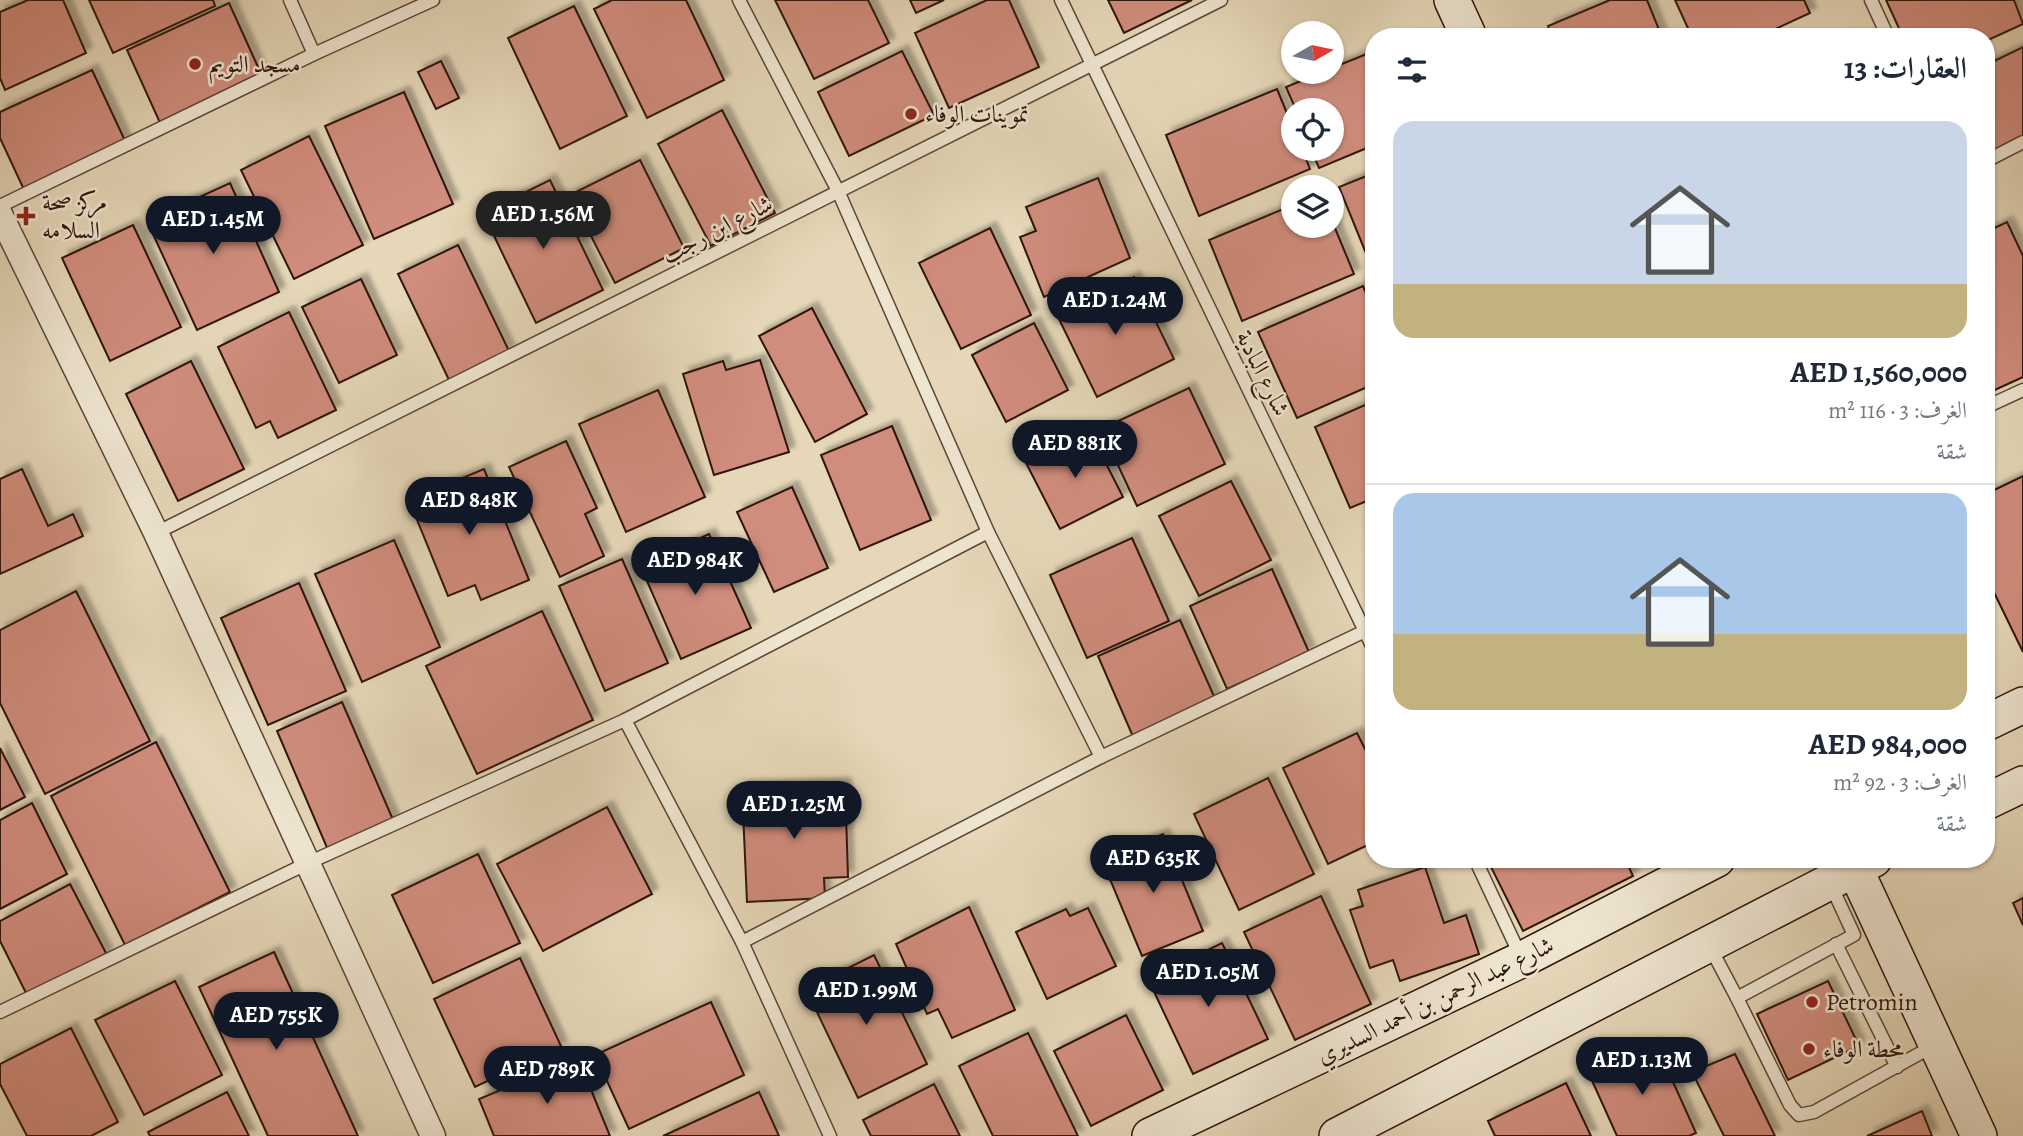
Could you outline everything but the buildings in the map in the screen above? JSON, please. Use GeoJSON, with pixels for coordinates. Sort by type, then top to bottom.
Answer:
{"type":"FeatureCollection","features":[{"type":"Feature","properties":{"kind":"street"},"geometry":{"type":"LineString","coordinates":[[1452,0],[1465,28]]}},
{"type":"Feature","properties":{"kind":"street"},"geometry":{"type":"LineString","coordinates":[[0,214],[156,533],[308,863],[429,1135]]}},
{"type":"Feature","properties":{"kind":"street"},"geometry":{"type":"LineString","coordinates":[[1995,719],[2023,705]]}},
{"type":"Feature","properties":{"kind":"street"},"geometry":{"type":"LineString","coordinates":[[1995,798],[2023,784]]}},
{"type":"Feature","properties":{"kind":"street","name":"شارع عبد الرحمن بن أحمد السديري"},"geometry":{"type":"LineString","coordinates":[[1150,1136],[1523,959],[1700,868]]}},
{"type":"Feature","properties":{"kind":"street"},"geometry":{"type":"LineString","coordinates":[[1337,1136],[1853,870],[1979,1136]]}},
{"type":"Feature","properties":{"kind":"lane"},"geometry":{"type":"LineString","coordinates":[[290,0],[314,54]]}},
{"type":"Feature","properties":{"kind":"lane"},"geometry":{"type":"LineString","coordinates":[[0,206],[314,54],[433,0]]}},
{"type":"Feature","properties":{"kind":"lane"},"geometry":{"type":"LineString","coordinates":[[739,0],[838,191],[988,532],[1101,757]]}},
{"type":"Feature","properties":{"kind":"lane","name":"شارع البادية"},"geometry":{"type":"LineString","coordinates":[[1060,0],[1365,631]]}},
{"type":"Feature","properties":{"kind":"lane","name":"شارع ابن رجب"},"geometry":{"type":"LineString","coordinates":[[156,533],[1221,0]]}},
{"type":"Feature","properties":{"kind":"lane"},"geometry":{"type":"LineString","coordinates":[[1871,0],[1884,28]]}},
{"type":"Feature","properties":{"kind":"lane"},"geometry":{"type":"LineString","coordinates":[[1995,156],[2023,142]]}},
{"type":"Feature","properties":{"kind":"lane"},"geometry":{"type":"LineString","coordinates":[[1995,403],[2023,390]]}},
{"type":"Feature","properties":{"kind":"lane"},"geometry":{"type":"LineString","coordinates":[[0,1012],[308,863],[625,720],[988,532]]}},
{"type":"Feature","properties":{"kind":"lane"},"geometry":{"type":"LineString","coordinates":[[742,942],[1101,757],[1365,631]]}},
{"type":"Feature","properties":{"kind":"lane"},"geometry":{"type":"LineString","coordinates":[[625,720],[742,942],[830,1136]]}},
{"type":"Feature","properties":{"kind":"lane"},"geometry":{"type":"LineString","coordinates":[[1479,868],[1523,959]]}},
{"type":"Feature","properties":{"kind":"lane"},"geometry":{"type":"LineString","coordinates":[[1737,998],[1854,935],[1853,870]]}},
{"type":"Feature","properties":{"kind":"lane"},"geometry":{"type":"LineString","coordinates":[[1836,944],[1897,1067]]}},
{"type":"Feature","properties":{"kind":"lane"},"geometry":{"type":"LineString","coordinates":[[1709,945],[1790,1105],[1799,1115],[1814,1112],[1937,1044]]}},
{"type":"Feature","properties":{"kind":"place","name":"مسجد التويم"},"geometry":{"type":"Point","coordinates":[195,64]}},
{"type":"Feature","properties":{"kind":"place","name":"تموينات الوفاء"},"geometry":{"type":"Point","coordinates":[911,114]}},
{"type":"Feature","properties":{"kind":"place","name":"مركز صحة السلامه"},"geometry":{"type":"Point","coordinates":[26,216]}},
{"type":"Feature","properties":{"kind":"place","name":"Petromin"},"geometry":{"type":"Point","coordinates":[1812,1002]}},
{"type":"Feature","properties":{"kind":"place","name":"محطة الوفاء"},"geometry":{"type":"Point","coordinates":[1809,1049]}}]}
